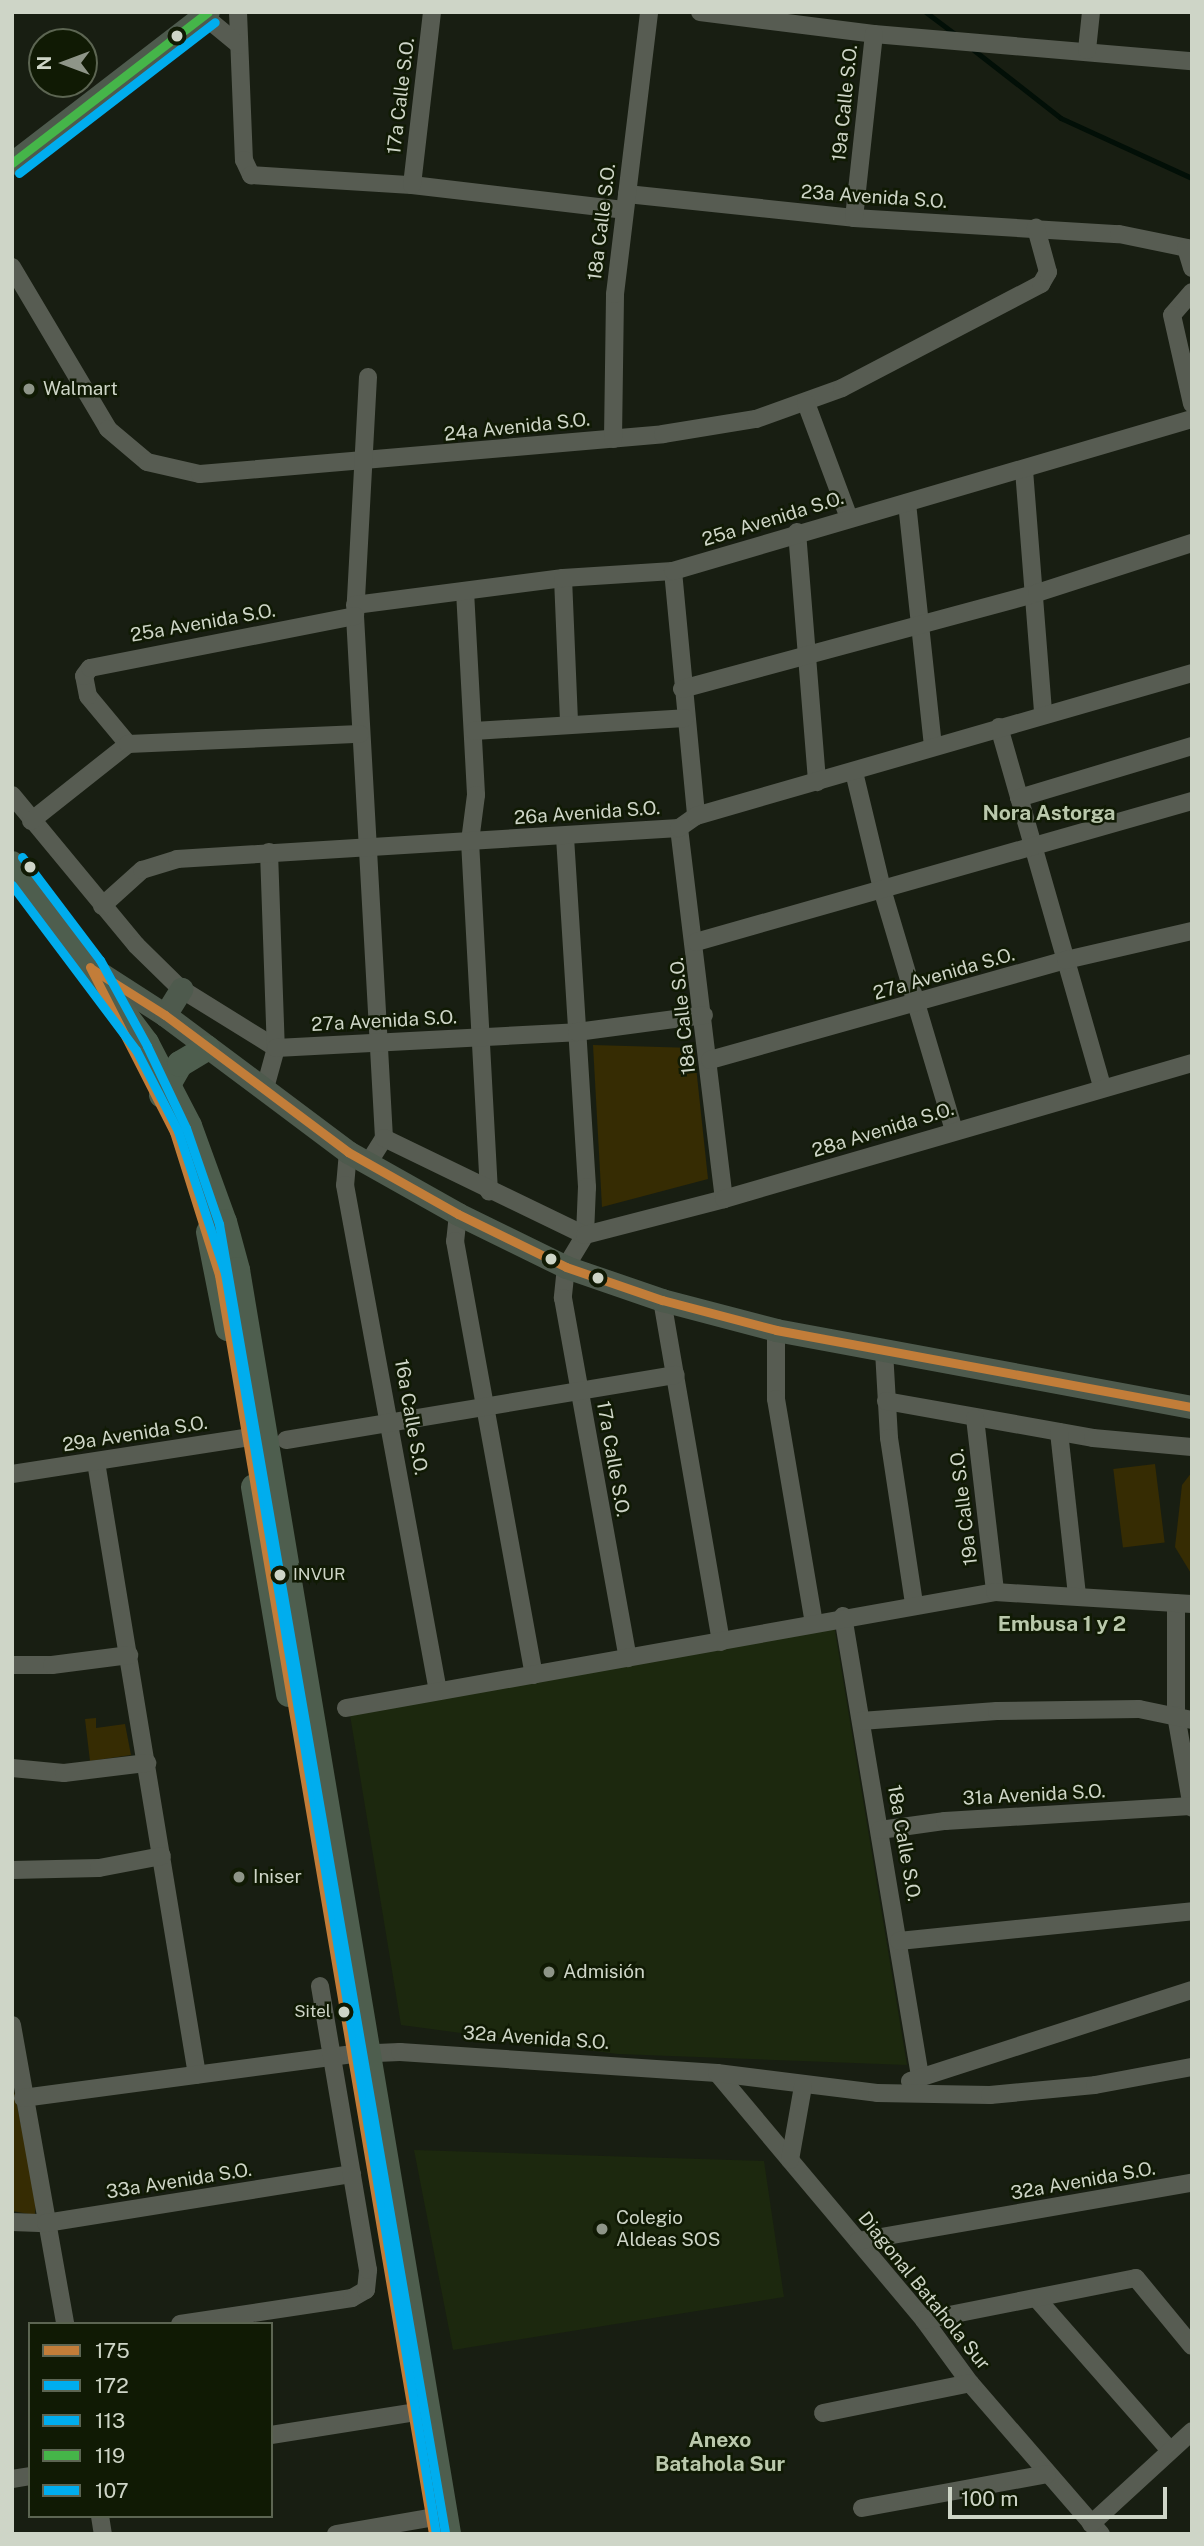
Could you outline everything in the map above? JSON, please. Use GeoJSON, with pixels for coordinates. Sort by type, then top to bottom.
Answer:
{"type":"FeatureCollection","features":[{"type":"Feature","properties":{"kind":"highway"},"geometry":{"type":"LineString","coordinates":[[12,864],[90,967],[164,1090],[207,1227],[266,1438],[351,2054],[420,2411],[437,2529]]}},
{"type":"Feature","properties":{"kind":"highway"},"geometry":{"type":"LineString","coordinates":[[164,1090],[180,1063],[207,1048]]}},
{"type":"Feature","properties":{"kind":"main road"},"geometry":{"type":"LineString","coordinates":[[12,163],[206,14]]}},
{"type":"Feature","properties":{"kind":"main road"},"geometry":{"type":"LineString","coordinates":[[90,967],[165,1015],[348,1152],[458,1214],[566,1267],[662,1300],[776,1330],[1192,1407]]}},
{"type":"Feature","properties":{"kind":"main road"},"geometry":{"type":"LineString","coordinates":[[165,1015],[181,989]]}},
{"type":"Feature","properties":{"kind":"street"},"geometry":{"type":"LineString","coordinates":[[238,12],[239,45]]}},
{"type":"Feature","properties":{"kind":"street","name":"17a Calle S.O."},"geometry":{"type":"LineString","coordinates":[[412,185],[432,12]]}},
{"type":"Feature","properties":{"kind":"street","name":"18a Calle S.O."},"geometry":{"type":"LineString","coordinates":[[613,439],[615,294],[649,12]]}},
{"type":"Feature","properties":{"kind":"street"},"geometry":{"type":"LineString","coordinates":[[699,12],[874,34],[1192,61]]}},
{"type":"Feature","properties":{"kind":"street"},"geometry":{"type":"LineString","coordinates":[[1087,50],[1091,12]]}},
{"type":"Feature","properties":{"kind":"street"},"geometry":{"type":"LineString","coordinates":[[206,14],[239,45]]}},
{"type":"Feature","properties":{"kind":"street","name":"19a Calle S.O."},"geometry":{"type":"LineString","coordinates":[[853,218],[874,34]]}},
{"type":"Feature","properties":{"kind":"street","name":"23a Avenida S.O."},"geometry":{"type":"LineString","coordinates":[[239,45],[244,160],[251,175],[1118,234],[1189,248]]}},
{"type":"Feature","properties":{"kind":"street","name":"24a Avenida S.O."},"geometry":{"type":"LineString","coordinates":[[12,267],[108,429],[147,462],[200,474],[362,463],[613,439],[756,419],[806,403],[1041,284],[1048,272],[1036,228]]}},
{"type":"Feature","properties":{"kind":"street"},"geometry":{"type":"LineString","coordinates":[[1189,248],[1192,268]]}},
{"type":"Feature","properties":{"kind":"street"},"geometry":{"type":"LineString","coordinates":[[1192,292],[1172,315],[1192,404]]}},
{"type":"Feature","properties":{"kind":"street"},"geometry":{"type":"LineString","coordinates":[[368,377],[355,611],[384,1138],[368,1164]]}},
{"type":"Feature","properties":{"kind":"street"},"geometry":{"type":"LineString","coordinates":[[806,403],[849,518]]}},
{"type":"Feature","properties":{"kind":"street","name":"25a Avenida S.O."},"geometry":{"type":"LineString","coordinates":[[128,744],[84,686],[84,676],[100,663],[465,591],[563,578],[673,571],[797,532],[1024,470],[1192,419]]}},
{"type":"Feature","properties":{"kind":"street"},"geometry":{"type":"LineString","coordinates":[[1024,470],[1037,593],[1043,714]]}},
{"type":"Feature","properties":{"kind":"street"},"geometry":{"type":"LineString","coordinates":[[907,503],[933,745]]}},
{"type":"Feature","properties":{"kind":"street"},"geometry":{"type":"LineString","coordinates":[[797,532],[817,782]]}},
{"type":"Feature","properties":{"kind":"street"},"geometry":{"type":"LineString","coordinates":[[682,688],[1037,593],[1192,543]]}},
{"type":"Feature","properties":{"kind":"street"},"geometry":{"type":"LineString","coordinates":[[673,571],[696,816]]}},
{"type":"Feature","properties":{"kind":"street"},"geometry":{"type":"LineString","coordinates":[[563,578],[569,724]]}},
{"type":"Feature","properties":{"kind":"street"},"geometry":{"type":"LineString","coordinates":[[465,591],[476,794],[470,841],[489,1191]]}},
{"type":"Feature","properties":{"kind":"street","name":"26a Avenida S.O."},"geometry":{"type":"LineString","coordinates":[[102,906],[142,870],[159,863],[269,852],[565,837],[679,828],[696,816],[854,772],[933,745],[1192,673]]}},
{"type":"Feature","properties":{"kind":"street"},"geometry":{"type":"LineString","coordinates":[[474,731],[685,718]]}},
{"type":"Feature","properties":{"kind":"street"},"geometry":{"type":"LineString","coordinates":[[999,727],[1102,1086]]}},
{"type":"Feature","properties":{"kind":"street"},"geometry":{"type":"LineString","coordinates":[[31,821],[128,744],[360,734]]}},
{"type":"Feature","properties":{"kind":"street"},"geometry":{"type":"LineString","coordinates":[[1019,798],[1192,746]]}},
{"type":"Feature","properties":{"kind":"street"},"geometry":{"type":"LineString","coordinates":[[854,772],[882,889],[954,1131]]}},
{"type":"Feature","properties":{"kind":"street"},"geometry":{"type":"LineString","coordinates":[[12,796],[102,906],[181,989],[276,1048]]}},
{"type":"Feature","properties":{"kind":"street"},"geometry":{"type":"LineString","coordinates":[[696,942],[1032,844],[1192,801]]}},
{"type":"Feature","properties":{"kind":"street","name":"18a Calle S.O."},"geometry":{"type":"LineString","coordinates":[[679,828],[696,942],[724,1199]]}},
{"type":"Feature","properties":{"kind":"street"},"geometry":{"type":"LineString","coordinates":[[565,837],[587,1187],[585,1235],[566,1267]]}},
{"type":"Feature","properties":{"kind":"street"},"geometry":{"type":"LineString","coordinates":[[265,1088],[276,1048],[269,852]]}},
{"type":"Feature","properties":{"kind":"street","name":"27a Avenida S.O."},"geometry":{"type":"LineString","coordinates":[[710,1060],[915,1005],[1066,960],[1192,931]]}},
{"type":"Feature","properties":{"kind":"street","name":"27a Avenida S.O."},"geometry":{"type":"LineString","coordinates":[[276,1048],[481,1035],[577,1032],[704,1015]]}},
{"type":"Feature","properties":{"kind":"street","name":"28a Avenida S.O."},"geometry":{"type":"LineString","coordinates":[[585,1235],[724,1199],[1102,1086],[1192,1063]]}},
{"type":"Feature","properties":{"kind":"street"},"geometry":{"type":"LineString","coordinates":[[384,1138],[585,1235]]}},
{"type":"Feature","properties":{"kind":"street","name":"16a Calle S.O."},"geometry":{"type":"LineString","coordinates":[[348,1152],[345,1185],[391,1422],[438,1691]]}},
{"type":"Feature","properties":{"kind":"street"},"geometry":{"type":"LineString","coordinates":[[458,1214],[455,1241],[534,1675]]}},
{"type":"Feature","properties":{"kind":"street","name":"17a Calle S.O."},"geometry":{"type":"LineString","coordinates":[[566,1267],[563,1298],[628,1658]]}},
{"type":"Feature","properties":{"kind":"street"},"geometry":{"type":"LineString","coordinates":[[662,1300],[722,1642]]}},
{"type":"Feature","properties":{"kind":"street"},"geometry":{"type":"LineString","coordinates":[[776,1330],[776,1399],[814,1624]]}},
{"type":"Feature","properties":{"kind":"street"},"geometry":{"type":"LineString","coordinates":[[884,1351],[886,1401],[914,1603]]}},
{"type":"Feature","properties":{"kind":"street","name":"29a Avenida S.O."},"geometry":{"type":"LineString","coordinates":[[12,1474],[391,1422],[580,1394],[676,1376]]}},
{"type":"Feature","properties":{"kind":"street"},"geometry":{"type":"LineString","coordinates":[[886,1401],[1059,1432],[1192,1447]]}},
{"type":"Feature","properties":{"kind":"street","name":"19a Calle S.O."},"geometry":{"type":"LineString","coordinates":[[975,1418],[995,1592]]}},
{"type":"Feature","properties":{"kind":"street"},"geometry":{"type":"LineString","coordinates":[[1059,1432],[1077,1596]]}},
{"type":"Feature","properties":{"kind":"street"},"geometry":{"type":"LineString","coordinates":[[96,1462],[197,2076]]}},
{"type":"Feature","properties":{"kind":"street"},"geometry":{"type":"LineString","coordinates":[[346,1708],[722,1642],[914,1603],[995,1592],[1184,1603],[1184,1718],[1191,1807]]}},
{"type":"Feature","properties":{"kind":"street","name":"18a Calle S.O."},"geometry":{"type":"LineString","coordinates":[[843,1616],[920,2078]]}},
{"type":"Feature","properties":{"kind":"street"},"geometry":{"type":"LineString","coordinates":[[12,1665],[52,1665],[129,1655]]}},
{"type":"Feature","properties":{"kind":"street"},"geometry":{"type":"LineString","coordinates":[[861,1721],[997,1711],[1139,1709],[1184,1718]]}},
{"type":"Feature","properties":{"kind":"street"},"geometry":{"type":"LineString","coordinates":[[12,1768],[64,1773],[147,1763]]}},
{"type":"Feature","properties":{"kind":"street","name":"31a Avenida S.O."},"geometry":{"type":"LineString","coordinates":[[880,1830],[945,1821],[1191,1807]]}},
{"type":"Feature","properties":{"kind":"street"},"geometry":{"type":"LineString","coordinates":[[12,1870],[99,1868],[162,1856]]}},
{"type":"Feature","properties":{"kind":"street"},"geometry":{"type":"LineString","coordinates":[[899,1941],[1192,1911]]}},
{"type":"Feature","properties":{"kind":"street"},"geometry":{"type":"LineString","coordinates":[[193,2322],[352,2298],[366,2290],[368,2270],[352,2174],[351,2054],[320,1986]]}},
{"type":"Feature","properties":{"kind":"street"},"geometry":{"type":"LineString","coordinates":[[877,2093],[1192,1990]]}},
{"type":"Feature","properties":{"kind":"street"},"geometry":{"type":"LineString","coordinates":[[13,2036],[65,2322]]}},
{"type":"Feature","properties":{"kind":"street","name":"32a Avenida S.O."},"geometry":{"type":"LineString","coordinates":[[23,2098],[351,2054],[463,2053],[717,2073],[803,2086],[877,2093],[990,2095],[1095,2084],[1192,2067]]}},
{"type":"Feature","properties":{"kind":"street","name":"Diagonal Batahola Sur"},"geometry":{"type":"LineString","coordinates":[[717,2073],[924,2320],[970,2383],[1096,2529]]}},
{"type":"Feature","properties":{"kind":"street"},"geometry":{"type":"LineString","coordinates":[[790,2160],[803,2086]]}},
{"type":"Feature","properties":{"kind":"street","name":"33a Avenida S.O."},"geometry":{"type":"LineString","coordinates":[[12,2222],[46,2223],[352,2174]]}},
{"type":"Feature","properties":{"kind":"street","name":"32a Avenida S.O."},"geometry":{"type":"LineString","coordinates":[[858,2241],[1192,2183]]}},
{"type":"Feature","properties":{"kind":"street"},"geometry":{"type":"LineString","coordinates":[[924,2320],[1136,2278],[1185,2323],[1192,2346]]}},
{"type":"Feature","properties":{"kind":"street"},"geometry":{"type":"LineString","coordinates":[[1037,2299],[1169,2449]]}},
{"type":"Feature","properties":{"kind":"street"},"geometry":{"type":"LineString","coordinates":[[823,2413],[970,2383]]}},
{"type":"Feature","properties":{"kind":"street"},"geometry":{"type":"LineString","coordinates":[[273,2435],[420,2411]]}},
{"type":"Feature","properties":{"kind":"street"},"geometry":{"type":"LineString","coordinates":[[1096,2529],[1169,2449],[1192,2431]]}},
{"type":"Feature","properties":{"kind":"street"},"geometry":{"type":"LineString","coordinates":[[862,2508],[1047,2473]]}},
{"type":"Feature","properties":{"kind":"street"},"geometry":{"type":"LineString","coordinates":[[336,2534],[437,2529]]}},
{"type":"Feature","properties":{"kind":"shaded area"},"geometry":{"type":"Polygon","coordinates":[[[593,1045],[694,1048],[708,1179],[602,1207],[593,1045]]]}},
{"type":"Feature","properties":{"kind":"shaded area"},"geometry":{"type":"Polygon","coordinates":[[[1155,1464],[1165,1542],[1123,1548],[1113,1469],[1155,1464]]]}},
{"type":"Feature","properties":{"kind":"shaded area"},"geometry":{"type":"Polygon","coordinates":[[[1192,1472],[1192,1575],[1175,1547],[1182,1485],[1192,1472]]]}},
{"type":"Feature","properties":{"kind":"shaded area"},"geometry":{"type":"Polygon","coordinates":[[[834,1625],[907,2065],[618,2054],[401,2025],[350,1715],[834,1625]]]}},
{"type":"Feature","properties":{"kind":"shaded area"},"geometry":{"type":"Polygon","coordinates":[[[96,1718],[96,1728],[125,1724],[131,1755],[90,1761],[85,1719],[96,1718]]]}},
{"type":"Feature","properties":{"kind":"shaded area"},"geometry":{"type":"Polygon","coordinates":[[[12,2081],[36,2198],[35,2215],[12,2211],[12,2081]]]}},
{"type":"Feature","properties":{"kind":"shaded area","name":"Colegio Aldeas SOS"},"geometry":{"type":"Polygon","coordinates":[[[414,2150],[764,2161],[784,2297],[453,2350],[414,2150]]]}},
{"type":"Feature","properties":{"kind":"waterway"},"geometry":{"type":"LineString","coordinates":[[926,12],[954,33]]}},
{"type":"Feature","properties":{"kind":"waterway"},"geometry":{"type":"LineString","coordinates":[[974,50],[1061,118],[1192,178]]}},
{"type":"Feature","properties":{"kind":"transit line","name":"119"},"geometry":{"type":"LineString","coordinates":[[12,163],[208,12]]}},
{"type":"Feature","properties":{"kind":"transit line","name":"107"},"geometry":{"type":"LineString","coordinates":[[19,173],[215,22]]}},
{"type":"Feature","properties":{"kind":"transit line","name":"113"},"geometry":{"type":"LineString","coordinates":[[22,857],[100,960],[147,1046],[186,1128],[219,1224],[445,2532]]}},
{"type":"Feature","properties":{"kind":"transit line","name":"172"},"geometry":{"type":"LineString","coordinates":[[12,885],[136,1050],[178,1131],[225,1273],[436,2534]]}},
{"type":"Feature","properties":{"kind":"transit line","name":"175"},"geometry":{"type":"LineString","coordinates":[[90,967],[174,1132],[219,1275],[433,2534]]}},
{"type":"Feature","properties":{"kind":"transit line","name":"175"},"geometry":{"type":"LineString","coordinates":[[92,969],[165,1015],[348,1152],[458,1214],[566,1267],[662,1300],[776,1330],[1192,1407]]}},
{"type":"Feature","properties":{"kind":"place","name":"Walmart"},"geometry":{"type":"Point","coordinates":[29,389]}},
{"type":"Feature","properties":{"kind":"place","name":"INVUR"},"geometry":{"type":"Point","coordinates":[280,1575]}},
{"type":"Feature","properties":{"kind":"place","name":"Iniser"},"geometry":{"type":"Point","coordinates":[239,1877]}},
{"type":"Feature","properties":{"kind":"place","name":"Admisión"},"geometry":{"type":"Point","coordinates":[549,1972]}},
{"type":"Feature","properties":{"kind":"place","name":"Sitel"},"geometry":{"type":"Point","coordinates":[344,2012]}},
{"type":"Feature","properties":{"kind":"place","name":"Colegio Aldeas SOS"},"geometry":{"type":"Point","coordinates":[602,2229]}},
{"type":"Feature","properties":{"kind":"district","name":"Nora Astorga"},"geometry":{"type":"Point","coordinates":[1049,813]}},
{"type":"Feature","properties":{"kind":"district","name":"Embusa 1 y 2"},"geometry":{"type":"Point","coordinates":[1062,1624]}},
{"type":"Feature","properties":{"kind":"district","name":"Anexo Batahola Sur"},"geometry":{"type":"Point","coordinates":[720,2452]}}]}
